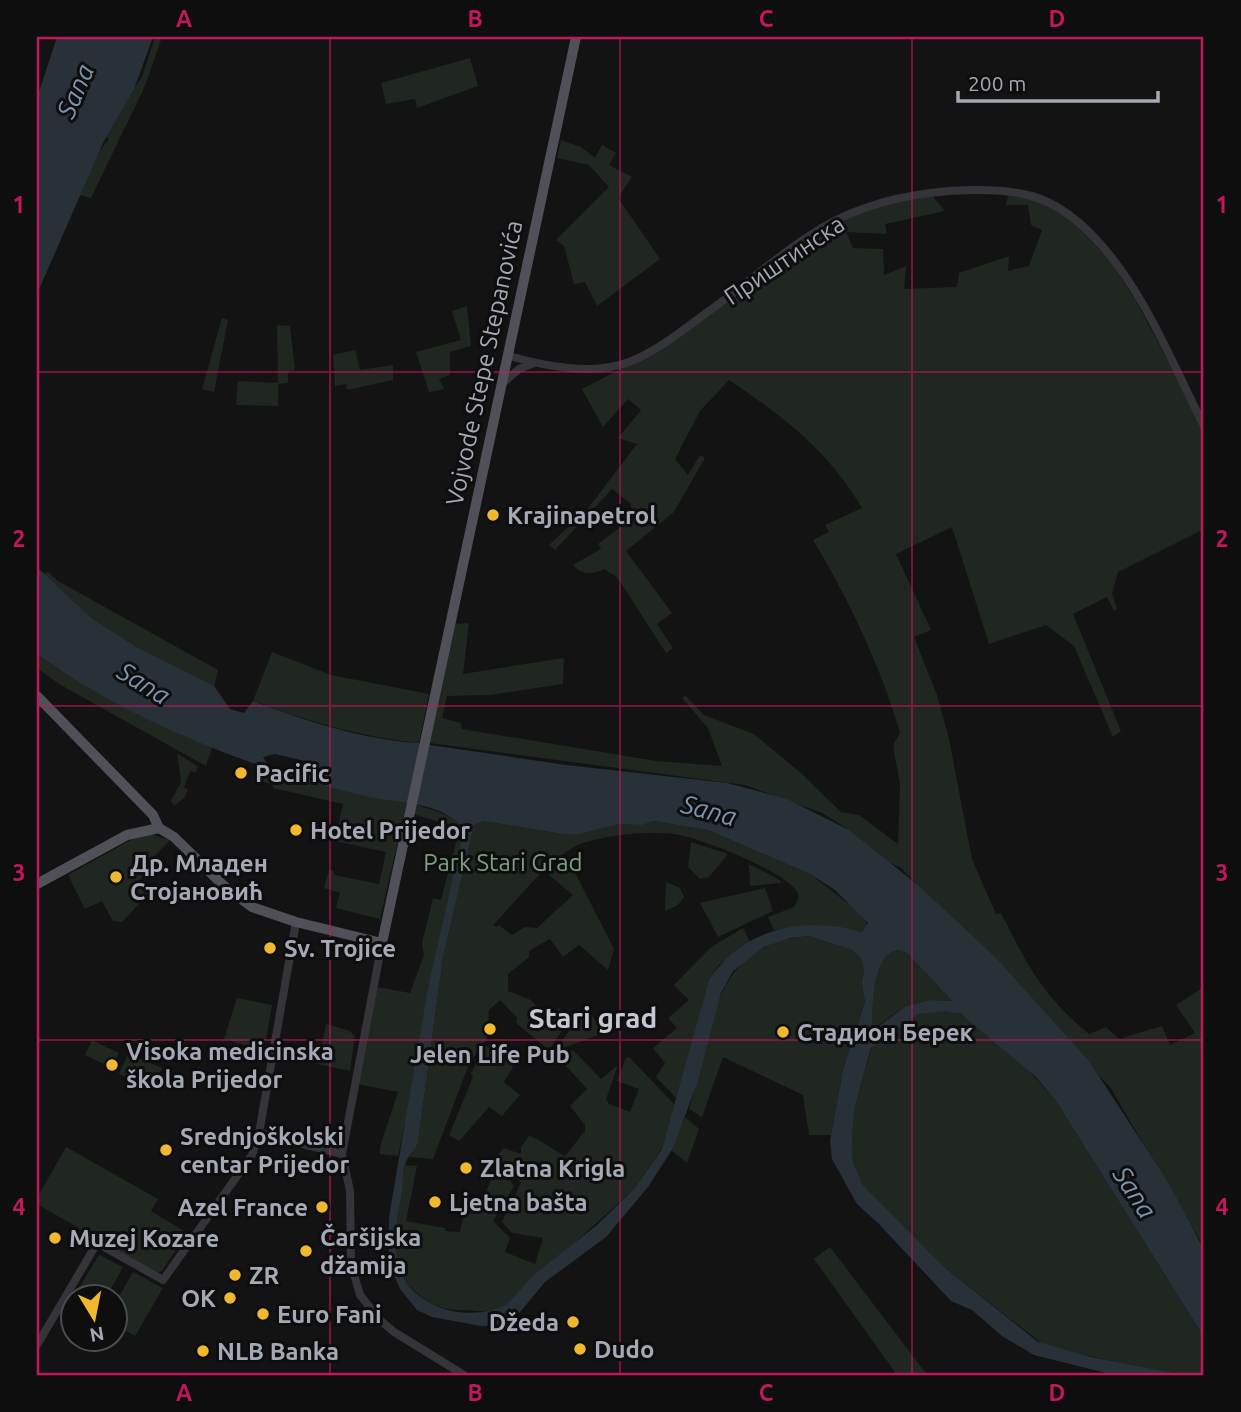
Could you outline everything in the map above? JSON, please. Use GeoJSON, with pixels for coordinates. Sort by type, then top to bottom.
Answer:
{"type":"FeatureCollection","features":[{"type":"Feature","properties":{"kind":"main road","name":"Vojvode Stepe Stepanovića"},"geometry":{"type":"LineString","coordinates":[[382,943],[576,37]]}},
{"type":"Feature","properties":{"kind":"main road"},"geometry":{"type":"LineString","coordinates":[[37,696],[153,815],[159,828],[174,837],[244,902],[296,922],[382,943]]}},
{"type":"Feature","properties":{"kind":"main road"},"geometry":{"type":"LineString","coordinates":[[37,884],[127,835],[159,828]]}},
{"type":"Feature","properties":{"kind":"street","name":"Приштинска"},"geometry":{"type":"LineString","coordinates":[[509,356],[536,363],[580,368],[627,363],[676,335],[808,237],[845,216],[926,192],[1015,191],[1042,198],[1061,210],[1086,229],[1105,250],[1132,288],[1204,426]]}},
{"type":"Feature","properties":{"kind":"street"},"geometry":{"type":"LineString","coordinates":[[502,384],[519,369],[536,363]]}},
{"type":"Feature","properties":{"kind":"street"},"geometry":{"type":"LineString","coordinates":[[37,1345],[97,1243],[163,1280],[251,1155],[259,1133],[296,922]]}},
{"type":"Feature","properties":{"kind":"street"},"geometry":{"type":"LineString","coordinates":[[382,943],[342,1154],[350,1191],[351,1264],[360,1295],[394,1332],[464,1375]]}},
{"type":"Feature","properties":{"kind":"street"},"geometry":{"type":"LineString","coordinates":[[259,1133],[342,1154]]}},
{"type":"Feature","properties":{"kind":"green space"},"geometry":{"type":"Polygon","coordinates":[[[155,37],[162,37],[145,86],[91,198],[79,195],[91,163],[108,140],[106,127],[142,77],[155,37]]]}},
{"type":"Feature","properties":{"kind":"green space"},"geometry":{"type":"Polygon","coordinates":[[[470,58],[478,86],[417,108],[415,99],[386,104],[381,83],[470,58]]]}},
{"type":"Feature","properties":{"kind":"green space"},"geometry":{"type":"Polygon","coordinates":[[[561,140],[581,147],[595,158],[602,145],[616,153],[609,165],[632,177],[618,198],[660,259],[597,306],[585,282],[574,284],[564,246],[556,240],[609,187],[589,165],[557,158],[561,140]]]}},
{"type":"Feature","properties":{"kind":"green space"},"geometry":{"type":"Polygon","coordinates":[[[1009,192],[1052,205],[1085,231],[1113,265],[1136,301],[1204,429],[1204,535],[1202,530],[1118,572],[1112,594],[1117,609],[1114,611],[1107,597],[1073,614],[1121,731],[1113,737],[1074,646],[1046,625],[989,644],[952,527],[896,554],[931,630],[914,637],[937,695],[949,739],[972,859],[996,914],[1001,913],[1038,979],[1060,1006],[1089,1034],[1106,1027],[1119,1039],[1162,1026],[1170,1045],[1195,1033],[1176,1005],[1204,987],[1204,1247],[1110,1087],[901,868],[859,848],[848,829],[822,813],[745,785],[429,743],[455,624],[469,623],[463,674],[564,658],[563,684],[489,695],[447,696],[442,718],[461,723],[462,729],[656,761],[722,766],[708,728],[682,698],[685,695],[704,715],[754,734],[801,773],[841,812],[859,815],[898,844],[900,784],[893,746],[900,732],[862,633],[813,540],[829,532],[825,525],[862,508],[834,468],[803,436],[729,380],[700,411],[675,459],[688,475],[700,455],[705,458],[674,512],[626,551],[672,613],[657,624],[673,648],[666,653],[617,577],[604,569],[591,573],[583,572],[573,565],[601,549],[598,544],[631,519],[631,504],[612,489],[555,550],[549,545],[589,507],[637,444],[618,438],[641,410],[628,399],[603,427],[582,389],[663,347],[830,226],[878,206],[931,194],[945,211],[885,224],[887,234],[846,232],[853,248],[883,249],[884,275],[906,266],[904,289],[957,287],[959,273],[1009,256],[1008,271],[1029,266],[1042,230],[1031,225],[1028,205],[1006,205],[1009,192]]]}},
{"type":"Feature","properties":{"kind":"green space"},"geometry":{"type":"Polygon","coordinates":[[[467,306],[471,346],[450,352],[450,375],[439,379],[444,389],[429,392],[416,352],[461,340],[452,311],[467,306]]]}},
{"type":"Feature","properties":{"kind":"green space"},"geometry":{"type":"Polygon","coordinates":[[[222,318],[228,320],[214,392],[202,389],[222,318]]]}},
{"type":"Feature","properties":{"kind":"green space"},"geometry":{"type":"Polygon","coordinates":[[[277,325],[290,326],[295,370],[288,371],[288,383],[278,384],[278,406],[236,405],[238,381],[278,383],[277,325]]]}},
{"type":"Feature","properties":{"kind":"green space"},"geometry":{"type":"Polygon","coordinates":[[[355,350],[360,370],[393,365],[393,380],[347,390],[346,384],[335,386],[333,355],[355,350]]]}},
{"type":"Feature","properties":{"kind":"green space"},"geometry":{"type":"Polygon","coordinates":[[[48,572],[58,581],[218,670],[214,686],[121,640],[77,608],[44,573],[48,572]]]}},
{"type":"Feature","properties":{"kind":"green space"},"geometry":{"type":"Polygon","coordinates":[[[272,652],[331,675],[429,694],[419,743],[335,728],[253,701],[272,652]]]}},
{"type":"Feature","properties":{"kind":"green space"},"geometry":{"type":"Polygon","coordinates":[[[37,654],[122,705],[212,747],[206,766],[59,684],[37,668],[37,654]]]}},
{"type":"Feature","properties":{"kind":"green space"},"geometry":{"type":"Polygon","coordinates":[[[177,753],[198,767],[195,773],[190,771],[184,787],[188,790],[184,798],[174,806],[171,801],[181,782],[177,753]]]}},
{"type":"Feature","properties":{"kind":"green space"},"geometry":{"type":"Polygon","coordinates":[[[256,765],[364,796],[407,802],[380,919],[336,908],[340,893],[324,888],[329,870],[334,871],[334,875],[379,884],[386,852],[335,841],[343,804],[273,788],[273,785],[253,778],[256,765]]]}},
{"type":"Feature","properties":{"kind":"green space"},"geometry":{"type":"Polygon","coordinates":[[[415,804],[453,818],[463,829],[465,836],[428,987],[398,1156],[380,1154],[380,1147],[398,1092],[357,1084],[377,987],[410,993],[424,955],[422,943],[433,898],[441,900],[457,839],[449,825],[413,814],[415,804]]]}},
{"type":"Feature","properties":{"kind":"green space","name":"Park Stari Grad"},"geometry":{"type":"Polygon","coordinates":[[[484,821],[563,834],[579,834],[620,824],[642,825],[654,821],[708,830],[810,874],[863,915],[867,925],[862,932],[823,925],[774,930],[768,917],[794,907],[798,900],[797,892],[790,884],[760,865],[685,836],[662,833],[628,834],[605,837],[571,849],[547,867],[493,925],[499,925],[512,935],[525,927],[537,928],[573,895],[549,875],[562,862],[569,861],[614,949],[608,970],[579,945],[563,957],[550,939],[529,951],[529,957],[508,974],[508,991],[531,1000],[546,1017],[559,1008],[570,1019],[549,1050],[516,1023],[517,1018],[500,1000],[489,1010],[487,1038],[469,1064],[433,1159],[409,1157],[418,1142],[443,957],[474,825],[484,821]]]}},
{"type":"Feature","properties":{"kind":"green space"},"geometry":{"type":"Polygon","coordinates":[[[150,834],[170,840],[148,863],[152,869],[140,879],[150,892],[122,922],[113,921],[102,901],[85,909],[68,875],[138,836],[150,834]]]}},
{"type":"Feature","properties":{"kind":"green space"},"geometry":{"type":"Polygon","coordinates":[[[691,842],[728,854],[709,877],[700,879],[688,867],[691,842]]]}},
{"type":"Feature","properties":{"kind":"green space"},"geometry":{"type":"Polygon","coordinates":[[[749,864],[780,880],[781,883],[750,886],[749,864]]]}},
{"type":"Feature","properties":{"kind":"green space"},"geometry":{"type":"Polygon","coordinates":[[[666,882],[680,888],[684,897],[678,905],[665,911],[666,882]]]}},
{"type":"Feature","properties":{"kind":"green space"},"geometry":{"type":"Polygon","coordinates":[[[765,888],[773,911],[718,937],[700,903],[765,888]]]}},
{"type":"Feature","properties":{"kind":"green space"},"geometry":{"type":"Polygon","coordinates":[[[743,928],[750,942],[719,965],[709,980],[678,1100],[656,1077],[665,1063],[653,1048],[677,1028],[668,1018],[689,1000],[674,985],[710,948],[743,928]]]}},
{"type":"Feature","properties":{"kind":"green space"},"geometry":{"type":"Polygon","coordinates":[[[809,936],[852,950],[860,957],[864,970],[862,983],[865,1002],[843,1070],[831,1135],[809,1135],[803,1095],[723,1057],[702,1117],[689,1109],[711,1023],[720,997],[733,975],[750,956],[775,943],[809,936]]]}},
{"type":"Feature","properties":{"kind":"green space"},"geometry":{"type":"Polygon","coordinates":[[[899,950],[907,953],[952,1001],[930,1000],[906,1006],[870,1031],[877,972],[889,954],[899,950]]]}},
{"type":"Feature","properties":{"kind":"green space"},"geometry":{"type":"Polygon","coordinates":[[[237,998],[272,1005],[265,1047],[258,1049],[224,1039],[237,998]]]}},
{"type":"Feature","properties":{"kind":"green space"},"geometry":{"type":"Polygon","coordinates":[[[586,1007],[604,1033],[560,1049],[559,1045],[586,1007]]]}},
{"type":"Feature","properties":{"kind":"green space"},"geometry":{"type":"Polygon","coordinates":[[[947,1008],[992,1036],[1056,1101],[1204,1337],[1204,1375],[1157,1371],[1045,1346],[944,1267],[863,1185],[853,1163],[852,1134],[855,1106],[874,1040],[901,1015],[947,1008]]]}},
{"type":"Feature","properties":{"kind":"green space"},"geometry":{"type":"Polygon","coordinates":[[[326,1024],[350,1031],[355,1036],[350,1071],[318,1064],[326,1024]]]}},
{"type":"Feature","properties":{"kind":"green space"},"geometry":{"type":"Polygon","coordinates":[[[92,1040],[119,1053],[112,1068],[85,1055],[92,1040]]]}},
{"type":"Feature","properties":{"kind":"green space"},"geometry":{"type":"Polygon","coordinates":[[[486,1046],[514,1065],[504,1082],[520,1095],[502,1116],[489,1107],[459,1141],[449,1135],[473,1077],[471,1073],[486,1046]]]}},
{"type":"Feature","properties":{"kind":"green space"},"geometry":{"type":"Polygon","coordinates":[[[573,1050],[601,1079],[618,1065],[606,1099],[609,1104],[630,1112],[639,1089],[617,1081],[626,1058],[629,1057],[676,1106],[662,1148],[634,1189],[507,1304],[495,1310],[484,1311],[447,1309],[431,1303],[404,1281],[394,1262],[393,1235],[405,1165],[417,1166],[406,1221],[445,1228],[445,1231],[460,1232],[466,1205],[481,1205],[494,1172],[507,1177],[514,1186],[493,1221],[510,1238],[505,1252],[535,1264],[543,1238],[512,1233],[502,1222],[521,1183],[493,1160],[504,1148],[521,1154],[521,1147],[529,1136],[565,1156],[585,1131],[585,1125],[570,1106],[587,1089],[557,1056],[573,1050]]]}},
{"type":"Feature","properties":{"kind":"green space"},"geometry":{"type":"Polygon","coordinates":[[[128,1054],[162,1068],[153,1088],[119,1074],[128,1054]]]}},
{"type":"Feature","properties":{"kind":"green space"},"geometry":{"type":"Polygon","coordinates":[[[685,1117],[699,1129],[687,1163],[671,1150],[685,1117]]]}},
{"type":"Feature","properties":{"kind":"green space"},"geometry":{"type":"Polygon","coordinates":[[[66,1147],[158,1199],[151,1211],[187,1233],[162,1271],[157,1273],[37,1204],[37,1198],[66,1147]]]}},
{"type":"Feature","properties":{"kind":"green space"},"geometry":{"type":"Polygon","coordinates":[[[830,1247],[927,1375],[897,1375],[814,1259],[830,1247]]]}},
{"type":"Feature","properties":{"kind":"green space"},"geometry":{"type":"Polygon","coordinates":[[[99,1255],[123,1267],[115,1282],[83,1282],[99,1255]]]}},
{"type":"Feature","properties":{"kind":"green space"},"geometry":{"type":"Polygon","coordinates":[[[133,1272],[163,1288],[135,1336],[130,1333],[130,1282],[127,1282],[133,1272]]]}},
{"type":"Feature","properties":{"kind":"water","name":"Sana"},"geometry":{"type":"Polygon","coordinates":[[[57,37],[153,37],[134,89],[103,143],[37,294],[37,98],[57,37]]]}},
{"type":"Feature","properties":{"kind":"water","name":"Sana"},"geometry":{"type":"Polygon","coordinates":[[[37,567],[91,618],[136,647],[214,686],[230,709],[244,713],[253,701],[314,722],[376,738],[566,765],[727,783],[787,799],[849,830],[919,886],[996,958],[1089,1061],[1168,1182],[1201,1244],[1204,1254],[1204,1337],[1056,1101],[1036,1077],[961,1014],[945,1011],[918,1014],[871,1048],[855,1106],[852,1134],[853,1163],[863,1185],[944,1267],[1038,1342],[1091,1357],[1183,1375],[1114,1375],[1034,1355],[1002,1336],[972,1310],[951,1301],[857,1204],[832,1159],[830,1141],[843,1070],[865,1002],[862,983],[864,970],[860,957],[852,950],[809,936],[791,938],[764,947],[733,971],[721,993],[698,1081],[673,1148],[648,1187],[606,1237],[545,1282],[516,1317],[503,1325],[481,1326],[432,1317],[417,1310],[400,1289],[389,1264],[389,1217],[428,987],[464,829],[444,813],[431,808],[364,796],[296,778],[309,773],[305,761],[275,754],[263,757],[269,766],[293,777],[194,740],[97,693],[37,654],[37,567]],[[484,821],[474,825],[443,957],[418,1142],[404,1169],[395,1249],[403,1278],[412,1290],[444,1309],[467,1313],[485,1312],[507,1304],[535,1274],[597,1225],[634,1189],[662,1149],[709,980],[723,962],[757,937],[777,930],[819,925],[862,932],[868,923],[835,890],[810,874],[708,830],[654,821],[642,825],[620,824],[579,834],[563,834],[484,821]],[[898,950],[889,954],[878,972],[871,1032],[906,1006],[930,1000],[952,1001],[907,953],[898,950]]]}},
{"type":"Feature","properties":{"kind":"place","name":"Krajinapetrol"},"geometry":{"type":"Point","coordinates":[493,515]}},
{"type":"Feature","properties":{"kind":"place","name":"Pacific"},"geometry":{"type":"Point","coordinates":[241,773]}},
{"type":"Feature","properties":{"kind":"place","name":"Hotel Prijedor"},"geometry":{"type":"Point","coordinates":[296,830]}},
{"type":"Feature","properties":{"kind":"place","name":"Др. Младен Стојановић"},"geometry":{"type":"Point","coordinates":[116,877]}},
{"type":"Feature","properties":{"kind":"place","name":"Sv. Trojice"},"geometry":{"type":"Point","coordinates":[270,948]}},
{"type":"Feature","properties":{"kind":"place","name":"Jelen Life Pub"},"geometry":{"type":"Point","coordinates":[490,1029]}},
{"type":"Feature","properties":{"kind":"place","name":"Стадион Берек"},"geometry":{"type":"Point","coordinates":[783,1032]}},
{"type":"Feature","properties":{"kind":"place","name":"Visoka medicinska škola Prijedor"},"geometry":{"type":"Point","coordinates":[112,1065]}},
{"type":"Feature","properties":{"kind":"place","name":"Srednjoškolski centar Prijedor"},"geometry":{"type":"Point","coordinates":[166,1150]}},
{"type":"Feature","properties":{"kind":"place","name":"Zlatna Krigla"},"geometry":{"type":"Point","coordinates":[466,1168]}},
{"type":"Feature","properties":{"kind":"place","name":"Ljetna bašta"},"geometry":{"type":"Point","coordinates":[435,1202]}},
{"type":"Feature","properties":{"kind":"place","name":"Azel France"},"geometry":{"type":"Point","coordinates":[322,1207]}},
{"type":"Feature","properties":{"kind":"place","name":"Muzej Kozare"},"geometry":{"type":"Point","coordinates":[55,1238]}},
{"type":"Feature","properties":{"kind":"place","name":"Čaršijska džamija"},"geometry":{"type":"Point","coordinates":[306,1251]}},
{"type":"Feature","properties":{"kind":"place","name":"ZR"},"geometry":{"type":"Point","coordinates":[235,1275]}},
{"type":"Feature","properties":{"kind":"place","name":"OK"},"geometry":{"type":"Point","coordinates":[230,1298]}},
{"type":"Feature","properties":{"kind":"place","name":"Euro Fani"},"geometry":{"type":"Point","coordinates":[263,1314]}},
{"type":"Feature","properties":{"kind":"place","name":"Džeda"},"geometry":{"type":"Point","coordinates":[573,1322]}},
{"type":"Feature","properties":{"kind":"place","name":"Dudo"},"geometry":{"type":"Point","coordinates":[580,1349]}},
{"type":"Feature","properties":{"kind":"place","name":"NLB Banka"},"geometry":{"type":"Point","coordinates":[203,1351]}},
{"type":"Feature","properties":{"kind":"district","name":"Stari grad"},"geometry":{"type":"Point","coordinates":[593,1017]}}]}
